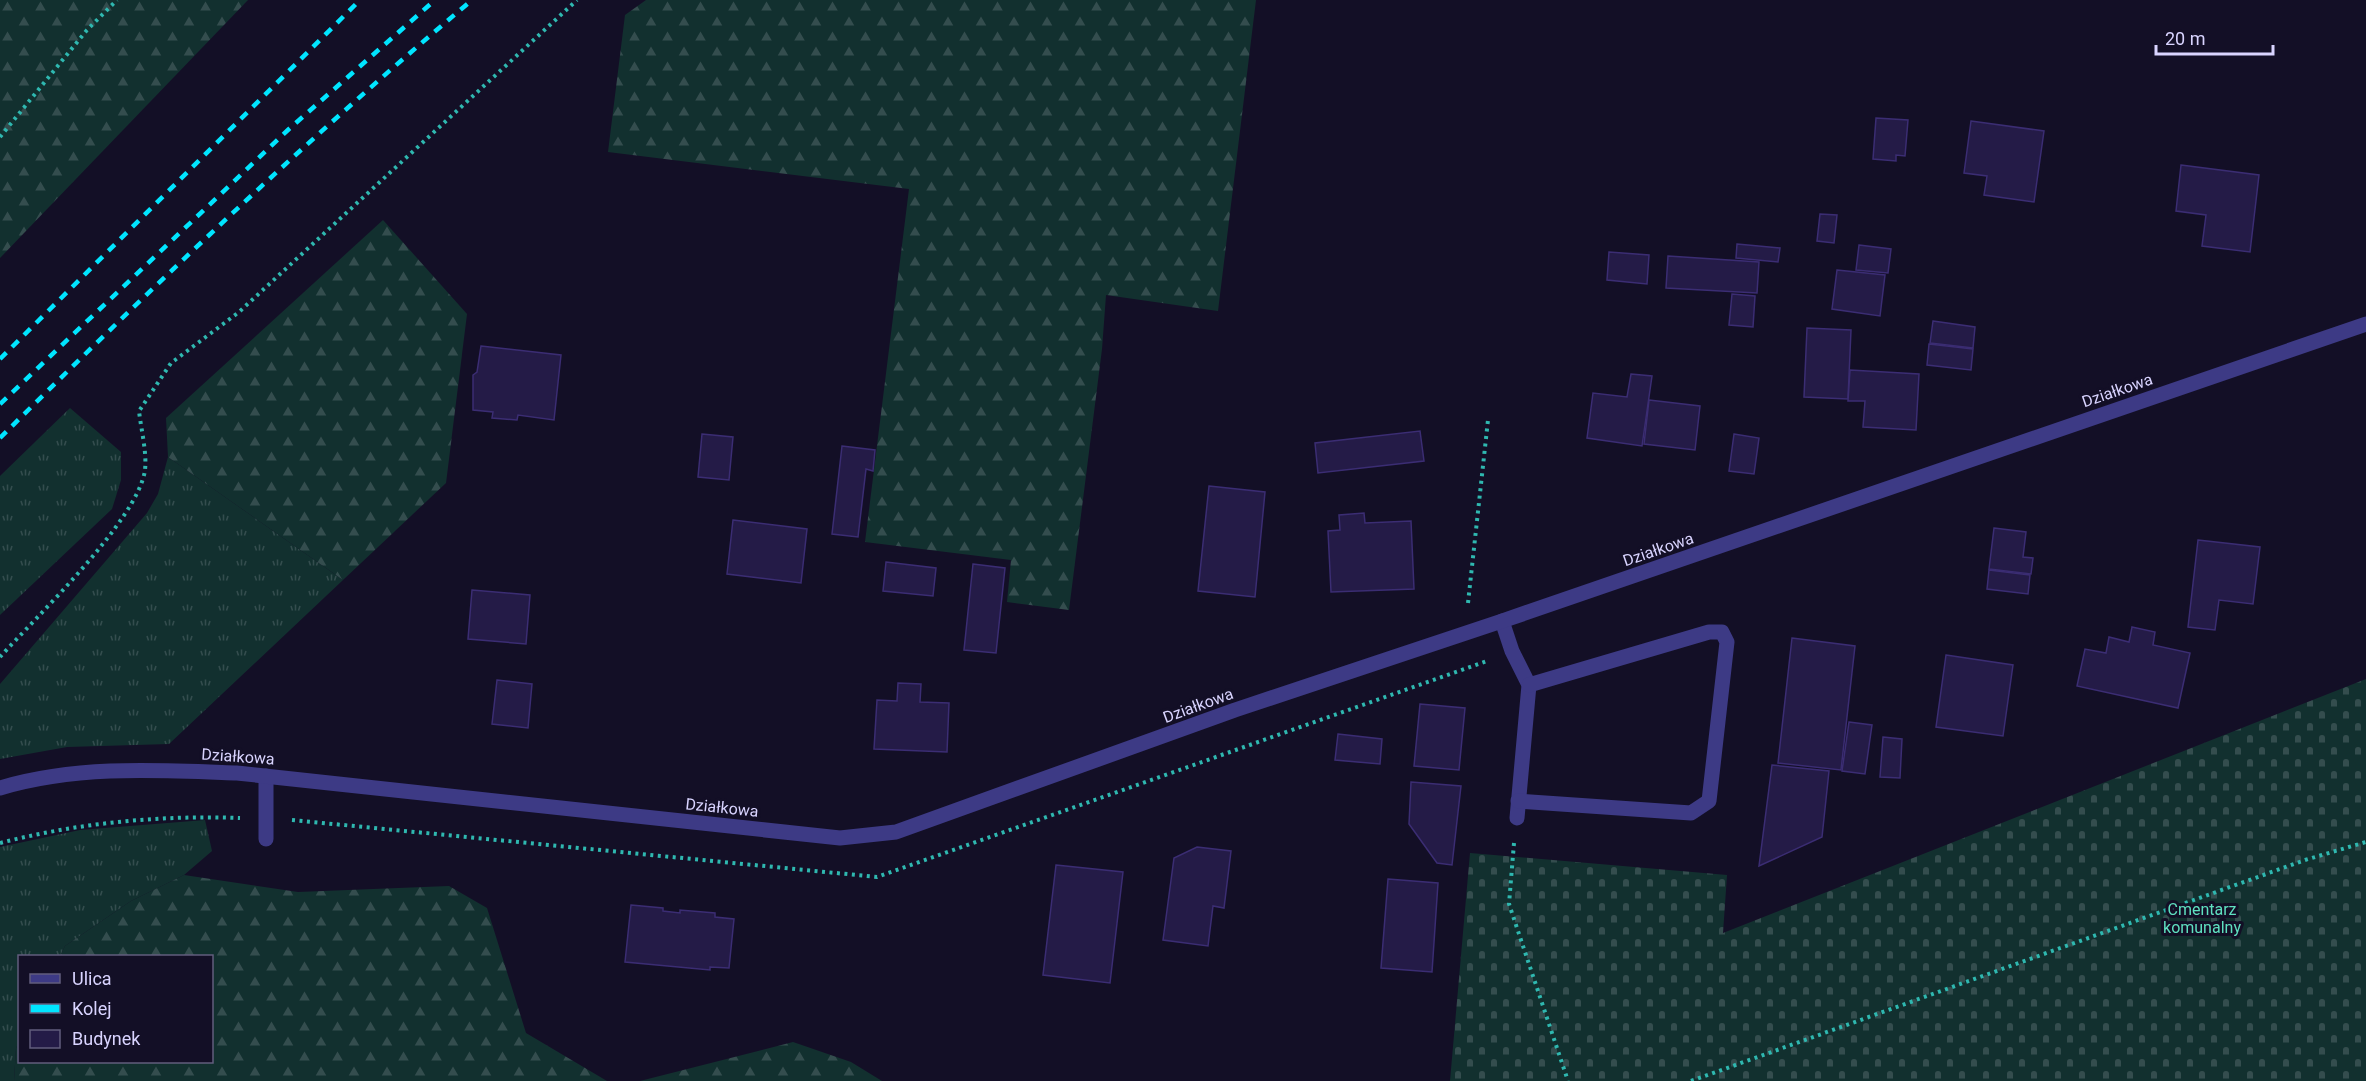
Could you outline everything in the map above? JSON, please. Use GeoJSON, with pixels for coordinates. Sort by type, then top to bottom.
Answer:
{"type":"FeatureCollection","features":[{"type":"Feature","properties":{"kind":"street","name":"Działkowa"},"geometry":{"type":"LineString","coordinates":[[0,788],[72,773],[152,769],[266,776],[840,838],[867,837],[896,832],[944,817],[1235,710],[1465,634],[2366,324]]}},
{"type":"Feature","properties":{"kind":"street"},"geometry":{"type":"LineString","coordinates":[[1502,621],[1512,651],[1529,685],[1517,818]]}},
{"type":"Feature","properties":{"kind":"street"},"geometry":{"type":"LineString","coordinates":[[1518,801],[1691,813],[1709,801],[1727,642],[1722,632],[1709,632],[1529,685]]}},
{"type":"Feature","properties":{"kind":"street"},"geometry":{"type":"LineString","coordinates":[[266,776],[266,839]]}},
{"type":"Feature","properties":{"kind":"path"},"geometry":{"type":"LineString","coordinates":[[0,137],[87,30],[117,0]]}},
{"type":"Feature","properties":{"kind":"path"},"geometry":{"type":"LineString","coordinates":[[0,657],[108,538],[135,502],[145,470],[139,411],[171,363],[239,312],[577,0]]}},
{"type":"Feature","properties":{"kind":"path"},"geometry":{"type":"LineString","coordinates":[[1465,634],[1488,420]]}},
{"type":"Feature","properties":{"kind":"path"},"geometry":{"type":"LineString","coordinates":[[1517,818],[1509,904],[1568,1081]]}},
{"type":"Feature","properties":{"kind":"path"},"geometry":{"type":"LineString","coordinates":[[1691,1081],[2305,860],[2366,842]]}},
{"type":"Feature","properties":{"kind":"green space"},"geometry":{"type":"Polygon","coordinates":[[[0,0],[248,0],[0,258],[0,0]]]}},
{"type":"Feature","properties":{"kind":"green space"},"geometry":{"type":"Polygon","coordinates":[[[646,0],[1256,0],[1218,311],[1106,295],[1102,349],[1069,610],[1007,602],[1011,560],[865,542],[909,189],[608,152],[625,15],[646,0]]]}},
{"type":"Feature","properties":{"kind":"green space"},"geometry":{"type":"Polygon","coordinates":[[[383,220],[467,314],[446,483],[343,580],[168,457],[166,418],[383,220]]]}},
{"type":"Feature","properties":{"kind":"green space"},"geometry":{"type":"Polygon","coordinates":[[[70,408],[121,452],[121,480],[112,509],[0,615],[0,476],[70,408]]]}},
{"type":"Feature","properties":{"kind":"green space"},"geometry":{"type":"Polygon","coordinates":[[[168,457],[343,580],[169,744],[67,747],[0,759],[0,684],[147,513],[158,494],[168,457]]]}},
{"type":"Feature","properties":{"kind":"green space","name":"Cmentarz komunalny"},"geometry":{"type":"Polygon","coordinates":[[[2366,679],[2366,1081],[1450,1081],[1470,853],[1727,875],[1723,933],[2366,679]]]}},
{"type":"Feature","properties":{"kind":"green space"},"geometry":{"type":"Polygon","coordinates":[[[205,820],[212,851],[184,875],[131,901],[65,946],[60,955],[18,955],[18,1044],[14,1081],[0,1081],[0,847],[80,830],[205,820]]]}},
{"type":"Feature","properties":{"kind":"green space"},"geometry":{"type":"Polygon","coordinates":[[[184,875],[298,892],[449,886],[487,908],[526,1033],[607,1081],[14,1081],[18,1043],[18,1063],[213,1063],[213,955],[60,955],[65,946],[131,901],[184,875]]]}},
{"type":"Feature","properties":{"kind":"green space"},"geometry":{"type":"Polygon","coordinates":[[[793,1042],[851,1062],[882,1081],[640,1081],[793,1042]]]}},
{"type":"Feature","properties":{"kind":"building"},"geometry":{"type":"Polygon","coordinates":[[[1876,118],[1908,120],[1905,156],[1896,155],[1896,161],[1873,159],[1876,118]]]}},
{"type":"Feature","properties":{"kind":"building"},"geometry":{"type":"Polygon","coordinates":[[[1971,121],[2044,131],[2034,202],[1984,195],[1987,176],[1964,173],[1971,121]]]}},
{"type":"Feature","properties":{"kind":"building"},"geometry":{"type":"Polygon","coordinates":[[[2181,165],[2259,175],[2250,252],[2202,246],[2206,215],[2176,211],[2181,165]]]}},
{"type":"Feature","properties":{"kind":"building"},"geometry":{"type":"Polygon","coordinates":[[[1820,214],[1837,215],[1834,243],[1817,241],[1820,214]]]}},
{"type":"Feature","properties":{"kind":"building"},"geometry":{"type":"Polygon","coordinates":[[[1737,244],[1780,248],[1778,262],[1736,258],[1737,244]]]}},
{"type":"Feature","properties":{"kind":"building"},"geometry":{"type":"Polygon","coordinates":[[[1859,245],[1891,249],[1888,273],[1856,270],[1859,245]]]}},
{"type":"Feature","properties":{"kind":"building"},"geometry":{"type":"Polygon","coordinates":[[[1609,252],[1649,255],[1647,284],[1607,280],[1609,252]]]}},
{"type":"Feature","properties":{"kind":"building"},"geometry":{"type":"Polygon","coordinates":[[[1668,256],[1759,262],[1757,293],[1666,288],[1668,256]]]}},
{"type":"Feature","properties":{"kind":"building"},"geometry":{"type":"Polygon","coordinates":[[[1837,270],[1885,275],[1880,316],[1832,309],[1837,270]]]}},
{"type":"Feature","properties":{"kind":"building"},"geometry":{"type":"Polygon","coordinates":[[[1732,294],[1755,296],[1753,327],[1729,325],[1732,294]]]}},
{"type":"Feature","properties":{"kind":"building"},"geometry":{"type":"Polygon","coordinates":[[[1933,321],[1975,327],[1973,348],[1930,343],[1933,321]]]}},
{"type":"Feature","properties":{"kind":"building"},"geometry":{"type":"Polygon","coordinates":[[[1807,328],[1851,330],[1848,399],[1804,397],[1807,328]]]}},
{"type":"Feature","properties":{"kind":"building"},"geometry":{"type":"Polygon","coordinates":[[[1929,344],[1973,349],[1971,370],[1927,365],[1929,344]]]}},
{"type":"Feature","properties":{"kind":"building"},"geometry":{"type":"Polygon","coordinates":[[[481,346],[561,355],[554,420],[518,415],[517,420],[492,418],[493,412],[473,410],[473,375],[477,372],[481,346]]]}},
{"type":"Feature","properties":{"kind":"building"},"geometry":{"type":"Polygon","coordinates":[[[1850,370],[1919,374],[1916,430],[1863,427],[1865,401],[1848,401],[1850,370]]]}},
{"type":"Feature","properties":{"kind":"building"},"geometry":{"type":"Polygon","coordinates":[[[1631,374],[1652,376],[1642,446],[1587,438],[1593,393],[1627,397],[1631,374]]]}},
{"type":"Feature","properties":{"kind":"building"},"geometry":{"type":"Polygon","coordinates":[[[1649,400],[1700,406],[1695,450],[1644,444],[1649,400]]]}},
{"type":"Feature","properties":{"kind":"building"},"geometry":{"type":"Polygon","coordinates":[[[1420,431],[1424,461],[1318,473],[1315,443],[1420,431]]]}},
{"type":"Feature","properties":{"kind":"building"},"geometry":{"type":"Polygon","coordinates":[[[702,434],[733,437],[729,480],[698,477],[702,434]]]}},
{"type":"Feature","properties":{"kind":"building"},"geometry":{"type":"Polygon","coordinates":[[[1734,434],[1759,438],[1754,474],[1729,471],[1734,434]]]}},
{"type":"Feature","properties":{"kind":"building"},"geometry":{"type":"Polygon","coordinates":[[[842,446],[875,450],[873,471],[866,469],[858,537],[832,534],[842,446]]]}},
{"type":"Feature","properties":{"kind":"building"},"geometry":{"type":"Polygon","coordinates":[[[1209,486],[1265,492],[1255,597],[1198,591],[1209,486]]]}},
{"type":"Feature","properties":{"kind":"building"},"geometry":{"type":"Polygon","coordinates":[[[1364,513],[1365,523],[1411,521],[1414,589],[1331,592],[1328,531],[1340,530],[1339,515],[1364,513]]]}},
{"type":"Feature","properties":{"kind":"building"},"geometry":{"type":"Polygon","coordinates":[[[733,520],[807,529],[801,583],[727,574],[733,520]]]}},
{"type":"Feature","properties":{"kind":"building"},"geometry":{"type":"Polygon","coordinates":[[[1994,528],[2026,532],[2023,557],[2033,558],[2031,574],[1989,569],[1994,528]]]}},
{"type":"Feature","properties":{"kind":"building"},"geometry":{"type":"Polygon","coordinates":[[[2198,540],[2260,547],[2253,604],[2219,600],[2215,630],[2188,627],[2198,540]]]}},
{"type":"Feature","properties":{"kind":"building"},"geometry":{"type":"Polygon","coordinates":[[[886,562],[936,568],[933,596],[883,591],[886,562]]]}},
{"type":"Feature","properties":{"kind":"building"},"geometry":{"type":"Polygon","coordinates":[[[973,564],[1005,568],[996,653],[964,650],[973,564]]]}},
{"type":"Feature","properties":{"kind":"building"},"geometry":{"type":"Polygon","coordinates":[[[1989,570],[2030,575],[2028,594],[1987,589],[1989,570]]]}},
{"type":"Feature","properties":{"kind":"building"},"geometry":{"type":"Polygon","coordinates":[[[472,590],[530,595],[526,644],[468,639],[472,590]]]}},
{"type":"Feature","properties":{"kind":"building"},"geometry":{"type":"Polygon","coordinates":[[[2132,627],[2155,632],[2153,645],[2190,653],[2178,708],[2077,686],[2085,649],[2106,653],[2109,637],[2129,642],[2132,627]]]}},
{"type":"Feature","properties":{"kind":"building"},"geometry":{"type":"Polygon","coordinates":[[[1792,638],[1855,646],[1841,770],[1778,763],[1792,638]]]}},
{"type":"Feature","properties":{"kind":"building"},"geometry":{"type":"Polygon","coordinates":[[[1946,655],[2013,665],[2003,736],[1936,727],[1946,655]]]}},
{"type":"Feature","properties":{"kind":"building"},"geometry":{"type":"Polygon","coordinates":[[[497,680],[532,684],[528,728],[492,724],[497,680]]]}},
{"type":"Feature","properties":{"kind":"building"},"geometry":{"type":"Polygon","coordinates":[[[898,683],[921,684],[920,702],[949,703],[947,752],[874,749],[877,700],[897,701],[898,683]]]}},
{"type":"Feature","properties":{"kind":"building"},"geometry":{"type":"Polygon","coordinates":[[[1420,704],[1465,708],[1459,770],[1414,766],[1420,704]]]}},
{"type":"Feature","properties":{"kind":"building"},"geometry":{"type":"Polygon","coordinates":[[[1849,722],[1872,725],[1865,774],[1842,771],[1849,722]]]}},
{"type":"Feature","properties":{"kind":"building"},"geometry":{"type":"Polygon","coordinates":[[[1338,734],[1382,739],[1380,764],[1335,760],[1338,734]]]}},
{"type":"Feature","properties":{"kind":"building"},"geometry":{"type":"Polygon","coordinates":[[[1883,737],[1902,739],[1900,778],[1880,777],[1883,737]]]}},
{"type":"Feature","properties":{"kind":"building"},"geometry":{"type":"Polygon","coordinates":[[[1772,765],[1829,771],[1822,837],[1759,866],[1772,765]]]}},
{"type":"Feature","properties":{"kind":"building"},"geometry":{"type":"Polygon","coordinates":[[[1411,782],[1461,786],[1452,865],[1437,863],[1409,824],[1411,782]]]}},
{"type":"Feature","properties":{"kind":"building"},"geometry":{"type":"Polygon","coordinates":[[[1197,847],[1231,851],[1224,908],[1213,906],[1208,946],[1163,940],[1174,858],[1197,847]]]}},
{"type":"Feature","properties":{"kind":"building"},"geometry":{"type":"Polygon","coordinates":[[[1056,865],[1123,872],[1110,983],[1043,975],[1056,865]]]}},
{"type":"Feature","properties":{"kind":"building"},"geometry":{"type":"Polygon","coordinates":[[[1388,879],[1438,883],[1432,972],[1381,968],[1388,879]]]}},
{"type":"Feature","properties":{"kind":"building"},"geometry":{"type":"Polygon","coordinates":[[[631,905],[663,908],[663,911],[680,913],[680,910],[715,913],[715,917],[734,919],[729,968],[710,967],[710,970],[625,962],[631,905]]]}},
{"type":"Feature","properties":{"kind":"railway"},"geometry":{"type":"LineString","coordinates":[[0,359],[360,0]]}},
{"type":"Feature","properties":{"kind":"railway"},"geometry":{"type":"LineString","coordinates":[[0,404],[289,129],[435,0]]}},
{"type":"Feature","properties":{"kind":"railway"},"geometry":{"type":"LineString","coordinates":[[0,438],[115,325],[291,159],[472,0]]}}]}
